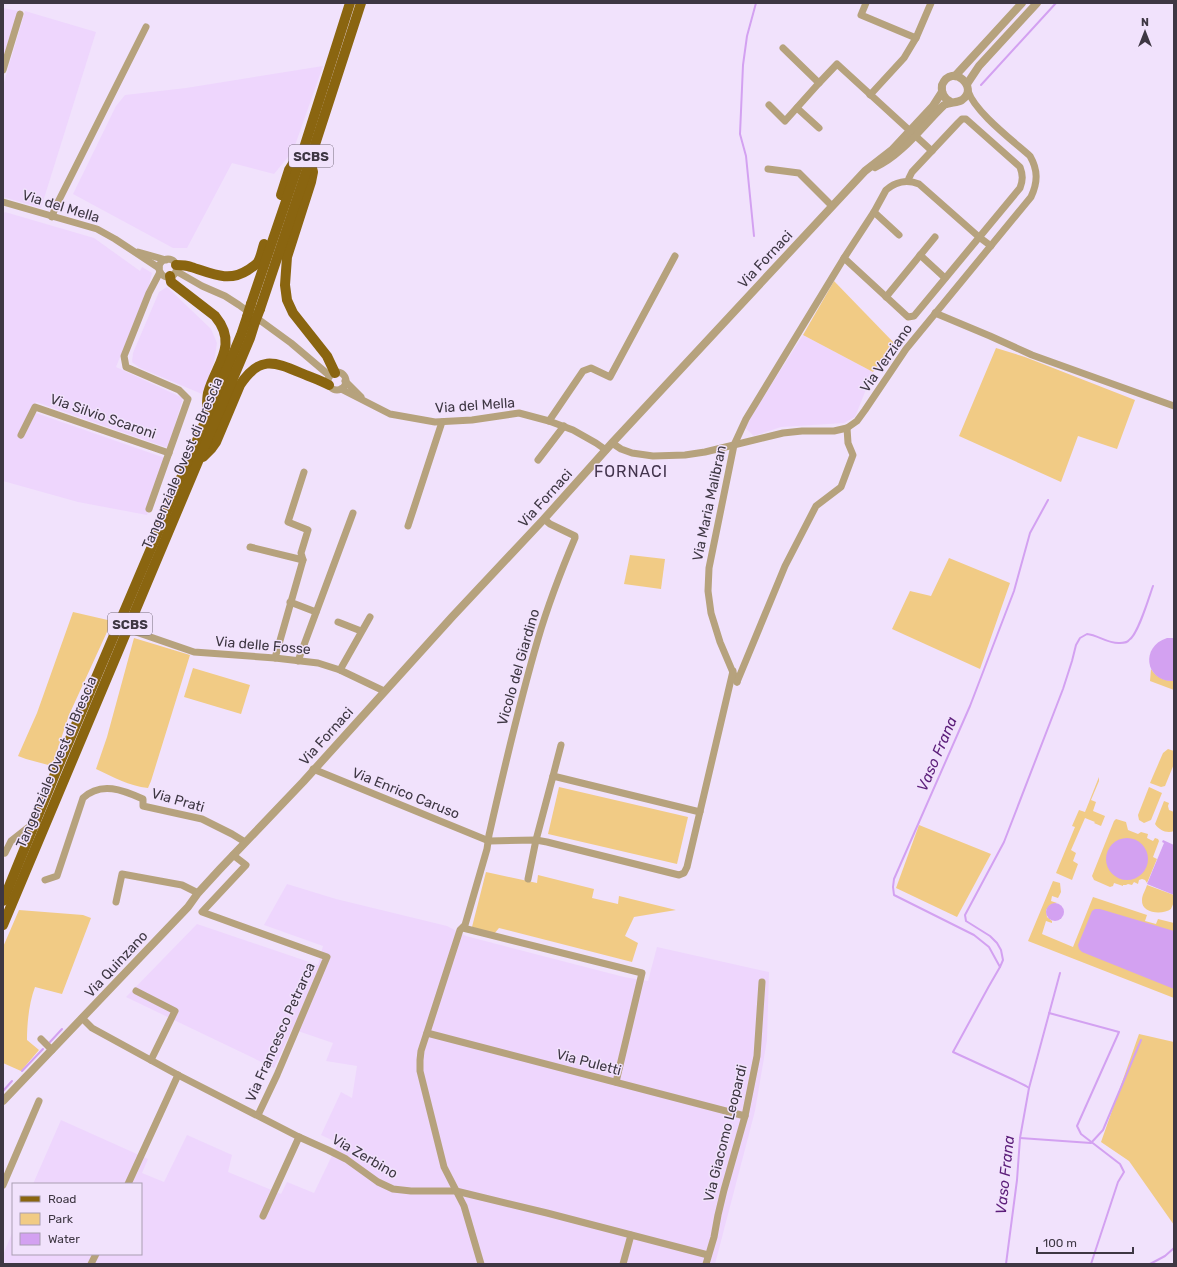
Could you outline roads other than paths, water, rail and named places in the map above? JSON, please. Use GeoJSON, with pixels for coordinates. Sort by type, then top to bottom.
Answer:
{"type":"FeatureCollection","features":[{"type":"Feature","properties":{"kind":"main road","name":"Tangenziale Ovest di Brescia"},"geometry":{"type":"LineString","coordinates":[[256,306],[302,151],[350,3]]}},
{"type":"Feature","properties":{"kind":"main road","name":"Tangenziale Ovest di Brescia"},"geometry":{"type":"LineString","coordinates":[[3,925],[66,772],[200,459],[310,160],[361,3]]}},
{"type":"Feature","properties":{"kind":"main road"},"geometry":{"type":"LineString","coordinates":[[207,417],[207,401],[209,392],[226,349],[225,335],[215,316],[171,282],[167,271],[190,266],[217,276],[225,277],[242,274],[258,262],[288,170],[302,151]]}},
{"type":"Feature","properties":{"kind":"main road"},"geometry":{"type":"LineString","coordinates":[[200,459],[216,442],[240,385],[245,377],[257,367],[269,363],[283,365],[322,381],[331,378],[327,356],[293,313],[287,300],[285,285],[287,257],[313,172],[310,160]]}},
{"type":"Feature","properties":{"kind":"main road","name":"Tangenziale Ovest di Brescia"},"geometry":{"type":"LineString","coordinates":[[3,901],[55,774],[241,335],[251,320]]}},
{"type":"Feature","properties":{"kind":"street"},"geometry":{"type":"LineString","coordinates":[[866,3],[861,15],[916,38]]}},
{"type":"Feature","properties":{"kind":"street"},"geometry":{"type":"LineString","coordinates":[[870,95],[904,58],[916,38],[930,3]]}},
{"type":"Feature","properties":{"kind":"street","name":"Via Fornaci"},"geometry":{"type":"LineString","coordinates":[[912,133],[942,92],[942,85],[944,81],[955,76],[1022,3]]}},
{"type":"Feature","properties":{"kind":"street"},"geometry":{"type":"LineString","coordinates":[[984,115],[962,100],[965,97],[967,87],[979,66],[1037,3]]}},
{"type":"Feature","properties":{"kind":"street"},"geometry":{"type":"LineString","coordinates":[[3,70],[20,14]]}},
{"type":"Feature","properties":{"kind":"street"},"geometry":{"type":"LineString","coordinates":[[52,217],[55,208],[146,27]]}},
{"type":"Feature","properties":{"kind":"street"},"geometry":{"type":"LineString","coordinates":[[783,48],[819,83]]}},
{"type":"Feature","properties":{"kind":"street"},"geometry":{"type":"LineString","coordinates":[[769,105],[785,121],[837,64],[932,151]]}},
{"type":"Feature","properties":{"kind":"street"},"geometry":{"type":"LineString","coordinates":[[955,76],[960,77],[967,87],[974,103],[984,115]]}},
{"type":"Feature","properties":{"kind":"street"},"geometry":{"type":"LineString","coordinates":[[942,92],[945,98],[951,102]]}},
{"type":"Feature","properties":{"kind":"street","name":"Via Fornaci"},"geometry":{"type":"LineString","coordinates":[[245,842],[313,770],[452,616],[544,519],[612,443],[865,171],[944,105],[962,100]]}},
{"type":"Feature","properties":{"kind":"street"},"geometry":{"type":"LineString","coordinates":[[797,108],[819,128]]}},
{"type":"Feature","properties":{"kind":"street","name":"Via Verziano"},"geometry":{"type":"LineString","coordinates":[[847,428],[865,410],[906,349],[1031,197],[1034,190],[1036,175],[1035,165],[1030,156],[984,115]]}},
{"type":"Feature","properties":{"kind":"street"},"geometry":{"type":"LineString","coordinates":[[844,258],[908,317],[914,316],[945,278],[979,237],[1020,188],[1022,181],[1020,167],[966,119],[962,119],[912,172],[908,181],[918,184],[979,237],[991,246]]}},
{"type":"Feature","properties":{"kind":"street"},"geometry":{"type":"LineString","coordinates":[[1006,154],[1015,143]]}},
{"type":"Feature","properties":{"kind":"street"},"geometry":{"type":"LineString","coordinates":[[768,169],[799,173],[832,206]]}},
{"type":"Feature","properties":{"kind":"street","name":"Via Maria Malibran"},"geometry":{"type":"LineString","coordinates":[[847,428],[848,444],[853,455],[841,487],[816,506],[785,566],[737,682],[720,642],[711,613],[708,592],[709,568],[734,444],[746,419],[844,258],[874,212],[886,190],[895,184],[908,181]]}},
{"type":"Feature","properties":{"kind":"street","name":"Via del Mella"},"geometry":{"type":"LineString","coordinates":[[3,202],[97,229],[167,271],[240,304],[291,343],[331,378],[333,389],[341,389],[390,414],[442,422],[472,420],[519,413],[564,426],[580,433],[606,450]]}},
{"type":"Feature","properties":{"kind":"street"},"geometry":{"type":"LineString","coordinates":[[874,212],[899,235]]}},
{"type":"Feature","properties":{"kind":"street"},"geometry":{"type":"LineString","coordinates":[[886,298],[935,237]]}},
{"type":"Feature","properties":{"kind":"street","name":"Via del Mella"},"geometry":{"type":"LineString","coordinates":[[130,250],[166,260],[172,260],[167,271]]}},
{"type":"Feature","properties":{"kind":"street"},"geometry":{"type":"LineString","coordinates":[[920,255],[945,278]]}},
{"type":"Feature","properties":{"kind":"street"},"geometry":{"type":"LineString","coordinates":[[549,421],[583,371],[591,368],[610,377],[675,256]]}},
{"type":"Feature","properties":{"kind":"street","name":"Via Silvio Scaroni"},"geometry":{"type":"LineString","coordinates":[[150,509],[188,399],[180,390],[126,367],[124,356],[149,293],[167,271],[161,263],[166,260]]}},
{"type":"Feature","properties":{"kind":"street"},"geometry":{"type":"LineString","coordinates":[[935,313],[1032,355],[1174,406]]}},
{"type":"Feature","properties":{"kind":"street","name":"Via del Mella"},"geometry":{"type":"LineString","coordinates":[[331,378],[341,374],[345,378],[345,381],[365,402]]}},
{"type":"Feature","properties":{"kind":"street"},"geometry":{"type":"LineString","coordinates":[[341,389],[344,386],[345,381]]}},
{"type":"Feature","properties":{"kind":"street","name":"Via Silvio Scaroni"},"geometry":{"type":"LineString","coordinates":[[21,435],[35,407],[169,453]]}},
{"type":"Feature","properties":{"kind":"street"},"geometry":{"type":"LineString","coordinates":[[408,526],[442,422]]}},
{"type":"Feature","properties":{"kind":"street"},"geometry":{"type":"LineString","coordinates":[[538,460],[564,426]]}},
{"type":"Feature","properties":{"kind":"street"},"geometry":{"type":"LineString","coordinates":[[612,443],[632,454],[653,456],[685,455],[705,452],[783,433],[802,431],[834,431],[847,428]]}},
{"type":"Feature","properties":{"kind":"street"},"geometry":{"type":"LineString","coordinates":[[275,658],[303,560],[301,552],[308,530],[288,522],[304,472]]}},
{"type":"Feature","properties":{"kind":"street"},"geometry":{"type":"LineString","coordinates":[[298,661],[353,513]]}},
{"type":"Feature","properties":{"kind":"street","name":"Vicolo del Giardino"},"geometry":{"type":"LineString","coordinates":[[489,841],[489,835],[514,726],[538,638],[575,538],[544,519]]}},
{"type":"Feature","properties":{"kind":"street"},"geometry":{"type":"LineString","coordinates":[[250,547],[303,560]]}},
{"type":"Feature","properties":{"kind":"street"},"geometry":{"type":"LineString","coordinates":[[290,602],[316,612]]}},
{"type":"Feature","properties":{"kind":"street"},"geometry":{"type":"LineString","coordinates":[[340,670],[370,617]]}},
{"type":"Feature","properties":{"kind":"street"},"geometry":{"type":"LineString","coordinates":[[338,622],[361,631]]}},
{"type":"Feature","properties":{"kind":"street","name":"Via delle Fosse"},"geometry":{"type":"LineString","coordinates":[[136,632],[194,652],[318,663],[340,670],[384,691]]}},
{"type":"Feature","properties":{"kind":"street"},"geometry":{"type":"LineString","coordinates":[[481,1264],[464,1206],[444,1167],[420,1071],[420,1060],[426,1033],[460,930],[465,924],[489,841],[536,840],[679,875],[684,873],[687,868],[733,671]]}},
{"type":"Feature","properties":{"kind":"street"},"geometry":{"type":"LineString","coordinates":[[528,879],[536,840],[561,745]]}},
{"type":"Feature","properties":{"kind":"street","name":"Via Enrico Caruso"},"geometry":{"type":"LineString","coordinates":[[313,770],[489,841]]}},
{"type":"Feature","properties":{"kind":"street"},"geometry":{"type":"LineString","coordinates":[[5,853],[11,841],[30,826],[46,788],[55,774]]}},
{"type":"Feature","properties":{"kind":"street"},"geometry":{"type":"LineString","coordinates":[[553,776],[700,812]]}},
{"type":"Feature","properties":{"kind":"street","name":"Via Prati"},"geometry":{"type":"LineString","coordinates":[[45,880],[57,876],[82,798],[89,792],[96,790],[113,788],[125,791],[143,799],[143,806],[202,819],[245,842]]}},
{"type":"Feature","properties":{"kind":"street","name":"Via Quinzano"},"geometry":{"type":"LineString","coordinates":[[3,1101],[188,907],[245,842]]}},
{"type":"Feature","properties":{"kind":"street","name":"Via Francesco Petrarca"},"geometry":{"type":"LineString","coordinates":[[233,855],[246,865],[202,912],[327,957],[258,1116]]}},
{"type":"Feature","properties":{"kind":"street"},"geometry":{"type":"LineString","coordinates":[[116,902],[122,874],[182,884],[198,894]]}},
{"type":"Feature","properties":{"kind":"street"},"geometry":{"type":"LineString","coordinates":[[462,928],[642,973],[616,1082]]}},
{"type":"Feature","properties":{"kind":"street","name":"Via Giacomo Leopardi"},"geometry":{"type":"LineString","coordinates":[[706,1264],[745,1116],[757,1056],[762,982]]}},
{"type":"Feature","properties":{"kind":"street"},"geometry":{"type":"LineString","coordinates":[[136,991],[175,1011],[150,1060]]}},
{"type":"Feature","properties":{"kind":"street","name":"Via Zerbino"},"geometry":{"type":"LineString","coordinates":[[82,1018],[92,1028],[150,1060],[299,1137],[320,1145],[346,1159],[378,1182],[393,1189],[411,1191],[456,1191],[708,1255]]}},
{"type":"Feature","properties":{"kind":"street","name":"Via Puletti"},"geometry":{"type":"LineString","coordinates":[[426,1033],[745,1116]]}},
{"type":"Feature","properties":{"kind":"street"},"geometry":{"type":"LineString","coordinates":[[41,1039],[52,1050]]}},
{"type":"Feature","properties":{"kind":"street"},"geometry":{"type":"LineString","coordinates":[[128,1183],[178,1075]]}},
{"type":"Feature","properties":{"kind":"street"},"geometry":{"type":"LineString","coordinates":[[3,1185],[39,1101]]}},
{"type":"Feature","properties":{"kind":"street"},"geometry":{"type":"LineString","coordinates":[[264,1216],[299,1137]]}},
{"type":"Feature","properties":{"kind":"street"},"geometry":{"type":"LineString","coordinates":[[623,1264],[631,1235]]}},
{"type":"Feature","properties":{"kind":"street"},"geometry":{"type":"LineString","coordinates":[[91,1264],[96,1255]]}},
{"type":"Feature","properties":{"kind":"water"},"geometry":{"type":"Polygon","coordinates":[[[1167,638],[1174,638],[1174,681],[1165,680],[1157,676],[1152,671],[1150,664],[1152,649],[1158,643],[1167,638]]]}},
{"type":"Feature","properties":{"kind":"water"},"geometry":{"type":"Polygon","coordinates":[[[1123,838],[1131,838],[1139,841],[1145,847],[1148,859],[1145,871],[1139,877],[1131,880],[1123,880],[1115,877],[1109,871],[1106,863],[1106,855],[1109,847],[1115,841],[1123,838]]]}},
{"type":"Feature","properties":{"kind":"water"},"geometry":{"type":"Polygon","coordinates":[[[1163,840],[1174,845],[1174,895],[1147,884],[1164,843],[1162,842],[1163,840]]]}},
{"type":"Feature","properties":{"kind":"water"},"geometry":{"type":"Polygon","coordinates":[[[1051,903],[1059,903],[1064,908],[1062,919],[1059,921],[1051,921],[1046,916],[1046,908],[1051,903]]]}},
{"type":"Feature","properties":{"kind":"water"},"geometry":{"type":"Polygon","coordinates":[[[1095,909],[1100,909],[1174,931],[1174,989],[1082,952],[1079,949],[1078,945],[1092,911],[1095,909]]]}},
{"type":"Feature","properties":{"kind":"waterway"},"geometry":{"type":"LineString","coordinates":[[754,236],[746,156],[740,134],[743,65],[747,36],[756,3]]}},
{"type":"Feature","properties":{"kind":"waterway"},"geometry":{"type":"LineString","coordinates":[[981,85],[1056,3]]}},
{"type":"Feature","properties":{"kind":"waterway","name":"Vaso Frana"},"geometry":{"type":"LineString","coordinates":[[1000,967],[989,947],[974,935],[894,895],[893,887],[894,879],[970,706],[1014,591],[1030,533],[1048,500]]}},
{"type":"Feature","properties":{"kind":"waterway","name":"Vaso Frana"},"geometry":{"type":"LineString","coordinates":[[1006,1264],[1017,1180],[1020,1138],[1029,1088],[953,1052],[1003,960],[1001,950],[997,943],[990,936],[966,921],[965,915],[1004,842],[1063,689],[1076,645],[1080,638],[1087,634],[1116,643],[1124,643],[1128,641],[1136,631],[1153,586]]}},
{"type":"Feature","properties":{"kind":"waterway","name":"Vaso Frana"},"geometry":{"type":"LineString","coordinates":[[1029,1088],[1060,973]]}},
{"type":"Feature","properties":{"kind":"waterway"},"geometry":{"type":"LineString","coordinates":[[1049,1013],[1119,1032],[1077,1126],[1081,1134],[1120,1164],[1124,1172],[1118,1182],[1091,1264]]}},
{"type":"Feature","properties":{"kind":"waterway"},"geometry":{"type":"LineString","coordinates":[[50,1042],[62,1029]]}},
{"type":"Feature","properties":{"kind":"waterway"},"geometry":{"type":"LineString","coordinates":[[1020,1138],[1091,1143],[1103,1130],[1141,1040]]}},
{"type":"Feature","properties":{"kind":"waterway"},"geometry":{"type":"LineString","coordinates":[[22,1071],[43,1049]]}},
{"type":"Feature","properties":{"kind":"waterway"},"geometry":{"type":"LineString","coordinates":[[3,1091],[12,1081]]}},
{"type":"Feature","properties":{"kind":"waterway"},"geometry":{"type":"LineString","coordinates":[[1150,1264],[1165,1256],[1174,1248]]}},
{"type":"Feature","properties":{"kind":"district","name":"FORNACI"},"geometry":{"type":"Point","coordinates":[631,471]}}]}
